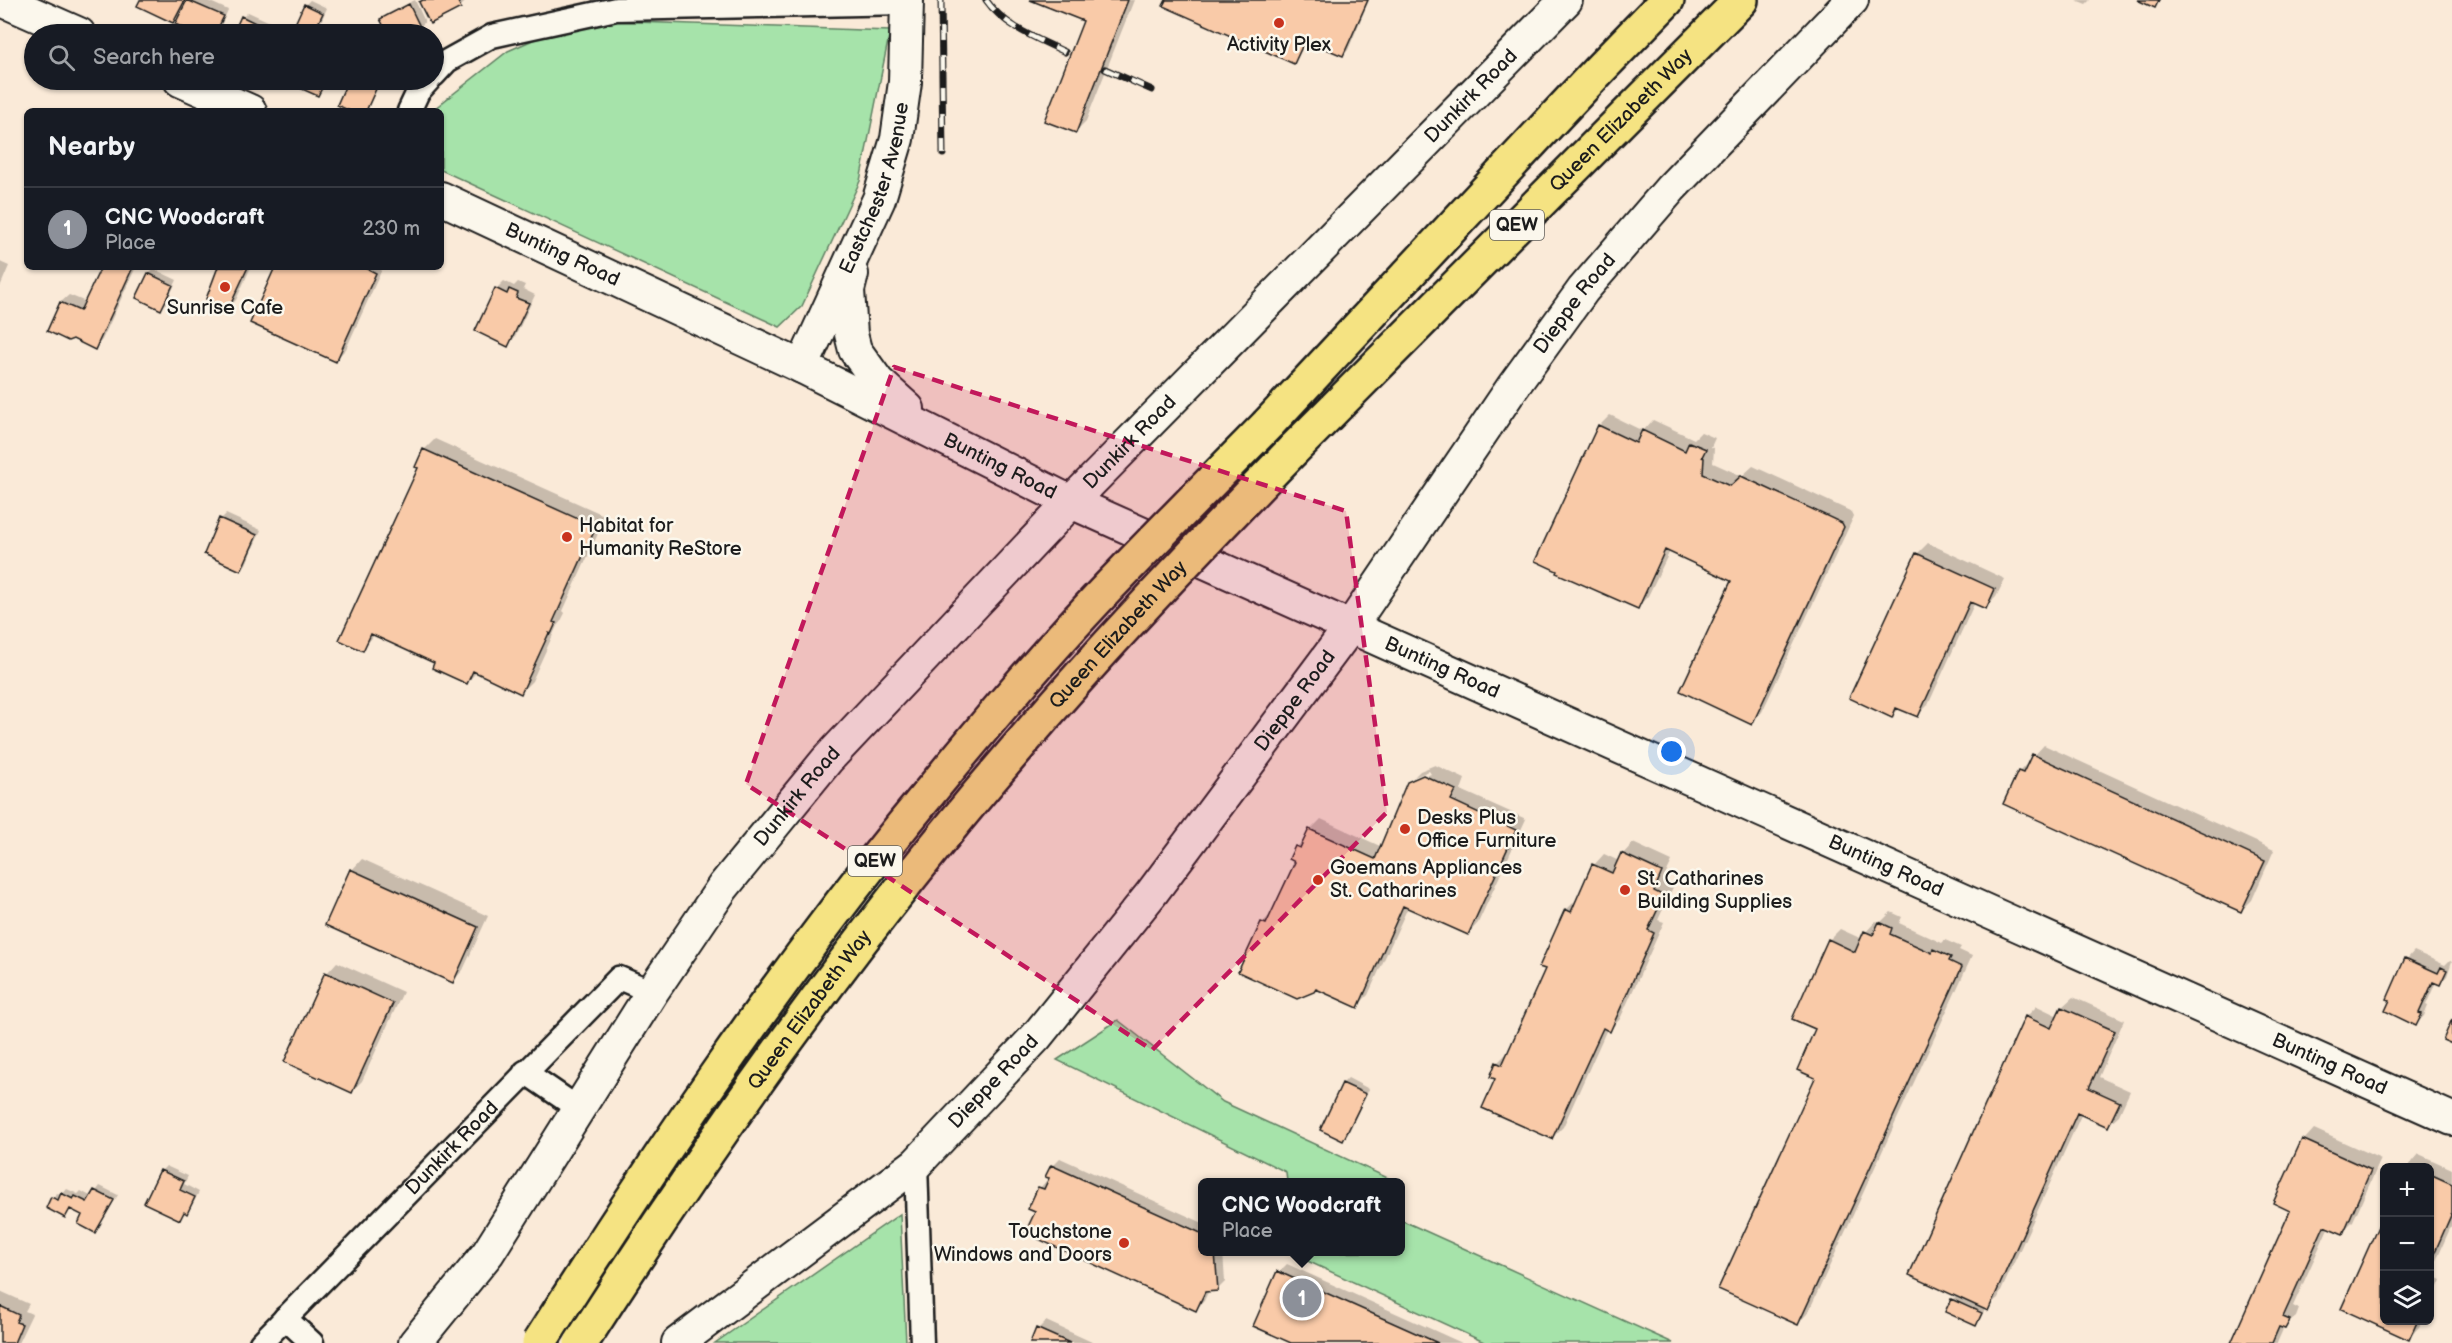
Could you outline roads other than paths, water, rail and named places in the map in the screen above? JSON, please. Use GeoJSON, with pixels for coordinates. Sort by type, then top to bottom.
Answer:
{"type":"FeatureCollection","features":[{"type":"Feature","properties":{"kind":"highway","name":"Queen Elizabeth Way"},"geometry":{"type":"LineString","coordinates":[[539,1343],[644,1178],[760,1011],[901,827],[1070,629],[1268,424],[1667,0]]}},
{"type":"Feature","properties":{"kind":"highway","name":"Queen Elizabeth Way"},"geometry":{"type":"LineString","coordinates":[[581,1343],[683,1187],[813,1005],[962,813],[1068,689],[1153,595],[1293,450],[1741,0]]}},
{"type":"Feature","properties":{"kind":"street"},"geometry":{"type":"LineString","coordinates":[[2,0],[56,24]]}},
{"type":"Feature","properties":{"kind":"street","name":"Dieppe Road"},"geometry":{"type":"LineString","coordinates":[[678,1343],[916,1164],[1003,1073],[1080,985],[1158,885],[1351,626],[1512,388],[1583,290],[1671,188],[1852,0]]}},
{"type":"Feature","properties":{"kind":"street"},"geometry":{"type":"LineString","coordinates":[[444,64],[492,36],[616,4],[907,2]]}},
{"type":"Feature","properties":{"kind":"street","name":"Eastchester Avenue"},"geometry":{"type":"LineString","coordinates":[[802,367],[879,199],[897,139],[905,82],[907,2]]}},
{"type":"Feature","properties":{"kind":"street","name":"Dunkirk Road"},"geometry":{"type":"LineString","coordinates":[[415,1343],[488,1253],[652,993],[723,886],[826,760],[1071,502],[1554,3]]}},
{"type":"Feature","properties":{"kind":"street"},"geometry":{"type":"LineString","coordinates":[[203,90],[243,108]]}},
{"type":"Feature","properties":{"kind":"street"},"geometry":{"type":"LineString","coordinates":[[410,108],[420,90]]}},
{"type":"Feature","properties":{"kind":"street","name":"Bunting Road"},"geometry":{"type":"LineString","coordinates":[[444,199],[802,367],[1071,502],[2452,1119]]}},
{"type":"Feature","properties":{"kind":"street"},"geometry":{"type":"LineString","coordinates":[[854,255],[848,290],[851,334],[855,350],[878,382],[949,442]]}},
{"type":"Feature","properties":{"kind":"street","name":"Dunkirk Road"},"geometry":{"type":"LineString","coordinates":[[261,1343],[619,978],[652,993]]}},
{"type":"Feature","properties":{"kind":"street"},"geometry":{"type":"LineString","coordinates":[[525,1072],[579,1109]]}},
{"type":"Feature","properties":{"kind":"street"},"geometry":{"type":"LineString","coordinates":[[916,1164],[922,1343]]}},
{"type":"Feature","properties":{"kind":"street"},"geometry":{"type":"LineString","coordinates":[[285,1318],[312,1343]]}},
{"type":"Feature","properties":{"kind":"railway"},"geometry":{"type":"LineString","coordinates":[[941,0],[943,154]]}},
{"type":"Feature","properties":{"kind":"railway"},"geometry":{"type":"LineString","coordinates":[[986,0],[1002,18],[1012,25],[1065,52]]}},
{"type":"Feature","properties":{"kind":"railway"},"geometry":{"type":"LineString","coordinates":[[1105,69],[1152,90]]}},
{"type":"Feature","properties":{"kind":"place","name":"Activity Plex"},"geometry":{"type":"Point","coordinates":[1279,23]}},
{"type":"Feature","properties":{"kind":"place","name":"Sunrise Cafe"},"geometry":{"type":"Point","coordinates":[225,287]}},
{"type":"Feature","properties":{"kind":"place","name":"Habitat for Humanity ReStore"},"geometry":{"type":"Point","coordinates":[567,537]}},
{"type":"Feature","properties":{"kind":"place","name":"Desks Plus Office Furniture"},"geometry":{"type":"Point","coordinates":[1405,829]}},
{"type":"Feature","properties":{"kind":"place","name":"Goemans Appliances St. Catharines"},"geometry":{"type":"Point","coordinates":[1318,880]}},
{"type":"Feature","properties":{"kind":"place","name":"St. Catharines Building Supplies"},"geometry":{"type":"Point","coordinates":[1625,890]}},
{"type":"Feature","properties":{"kind":"place","name":"Touchstone Windows and Doors"},"geometry":{"type":"Point","coordinates":[1124,1243]}},
{"type":"Feature","properties":{"kind":"place","name":"CNC Woodcraft"},"geometry":{"type":"Point","coordinates":[1302,1298]}}]}
